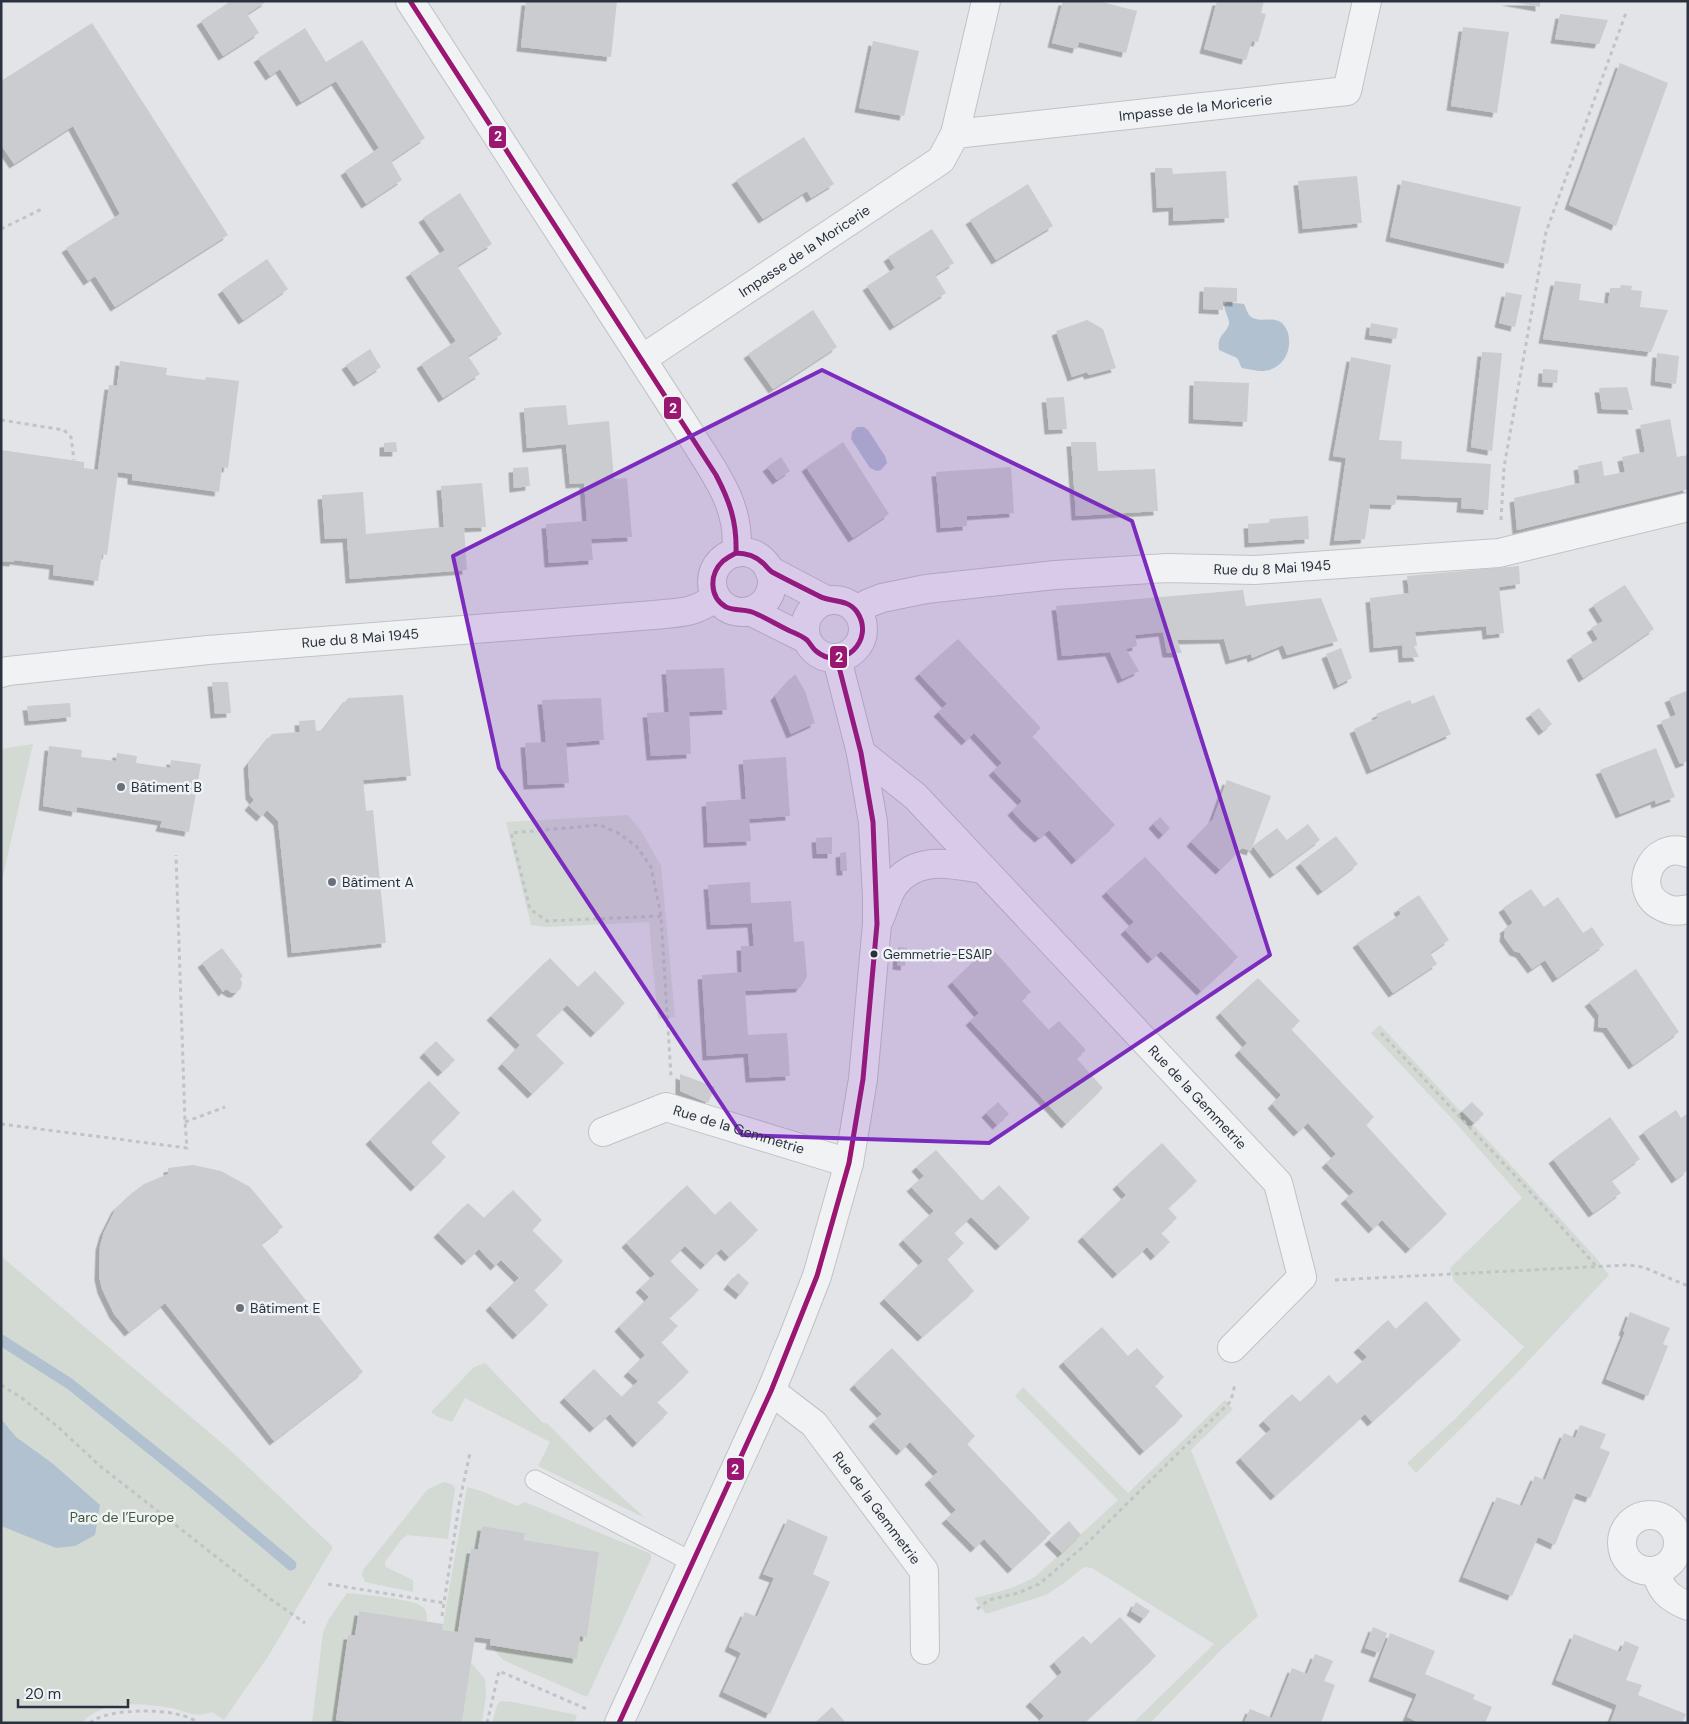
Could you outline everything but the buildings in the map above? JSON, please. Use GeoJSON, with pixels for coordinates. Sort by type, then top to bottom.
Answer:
{"type":"FeatureCollection","features":[{"type":"Feature","properties":{"kind":"street"},"geometry":{"type":"LineString","coordinates":[[410,1],[689,432],[729,502],[736,521],[738,537],[736,553]]}},
{"type":"Feature","properties":{"kind":"street","name":"Impasse de la Moricerie"},"geometry":{"type":"LineString","coordinates":[[642,359],[941,160],[955,134],[986,1]]}},
{"type":"Feature","properties":{"kind":"street","name":"Impasse de la Moricerie"},"geometry":{"type":"LineString","coordinates":[[955,134],[1347,91],[1368,1]]}},
{"type":"Feature","properties":{"kind":"street","name":"Rue du 8 Mai 1945"},"geometry":{"type":"LineString","coordinates":[[856,610],[869,602],[882,598],[926,589],[1055,575],[1167,568],[1255,570],[1499,553],[1688,507]]}},
{"type":"Feature","properties":{"kind":"street"},"geometry":{"type":"LineString","coordinates":[[736,553],[746,553],[755,556],[769,570],[772,580],[771,590],[767,599],[760,607],[740,612],[730,610],[716,597],[712,579],[720,562],[728,556],[736,553]]}},
{"type":"Feature","properties":{"kind":"street"},"geometry":{"type":"LineString","coordinates":[[769,570],[826,600]]}},
{"type":"Feature","properties":{"kind":"street","name":"Rue du 8 Mai 1945"},"geometry":{"type":"LineString","coordinates":[[1,673],[208,650],[654,615],[690,611],[702,607],[716,597]]}},
{"type":"Feature","properties":{"kind":"street"},"geometry":{"type":"LineString","coordinates":[[826,600],[836,600],[845,602],[856,610],[863,624],[863,633],[860,642],[854,650],[846,656],[837,659],[827,658],[818,654],[810,647],[804,629],[810,611],[817,604],[826,600]]}},
{"type":"Feature","properties":{"kind":"street"},"geometry":{"type":"LineString","coordinates":[[750,611],[806,639]]}},
{"type":"Feature","properties":{"kind":"street"},"geometry":{"type":"LineString","coordinates":[[618,1723],[771,1391],[817,1276],[849,1163],[863,1080],[877,924],[877,896],[873,822],[861,752],[837,659]]}},
{"type":"Feature","properties":{"kind":"street","name":"Rue de la Gemmetrie"},"geometry":{"type":"LineString","coordinates":[[861,752],[915,796],[1278,1183],[1302,1277],[1232,1348]]}},
{"type":"Feature","properties":{"kind":"street"},"geometry":{"type":"LineString","coordinates":[[1688,853],[1675,850],[1660,856],[1650,866],[1646,881],[1650,896],[1657,904],[1666,909],[1676,911],[1688,909]]}},
{"type":"Feature","properties":{"kind":"street"},"geometry":{"type":"LineString","coordinates":[[877,924],[894,886],[912,870],[926,864],[955,865],[982,869]]}},
{"type":"Feature","properties":{"kind":"street","name":"Rue de la Gemmetrie"},"geometry":{"type":"LineString","coordinates":[[603,1132],[666,1106],[849,1163]]}},
{"type":"Feature","properties":{"kind":"street","name":"Rue de la Gemmetrie"},"geometry":{"type":"LineString","coordinates":[[771,1391],[814,1424],[924,1571],[925,1650]]}},
{"type":"Feature","properties":{"kind":"street"},"geometry":{"type":"LineString","coordinates":[[1655,1570],[1660,1586],[1669,1596],[1688,1606]]}},
{"type":"Feature","properties":{"kind":"lane"},"geometry":{"type":"LineString","coordinates":[[535,1480],[692,1562]]}},
{"type":"Feature","properties":{"kind":"path"},"geometry":{"type":"LineString","coordinates":[[1499,553],[1504,467],[1546,232],[1627,10]]}},
{"type":"Feature","properties":{"kind":"path"},"geometry":{"type":"LineString","coordinates":[[1,229],[42,210]]}},
{"type":"Feature","properties":{"kind":"path"},"geometry":{"type":"LineString","coordinates":[[1,420],[64,430],[71,437],[74,460]]}},
{"type":"Feature","properties":{"kind":"path"},"geometry":{"type":"LineString","coordinates":[[661,916],[546,921],[530,909],[511,833],[600,825],[620,834],[637,847],[651,867],[661,916],[672,1085]]}},
{"type":"Feature","properties":{"kind":"path"},"geometry":{"type":"LineString","coordinates":[[1,1124],[187,1148],[176,855]]}},
{"type":"Feature","properties":{"kind":"path"},"geometry":{"type":"LineString","coordinates":[[1381,1034],[1596,1266]]}},
{"type":"Feature","properties":{"kind":"path"},"geometry":{"type":"LineString","coordinates":[[185,1122],[224,1107]]}},
{"type":"Feature","properties":{"kind":"path"},"geometry":{"type":"LineString","coordinates":[[1332,1280],[1628,1265],[1643,1267],[1688,1286]]}},
{"type":"Feature","properties":{"kind":"path"},"geometry":{"type":"LineString","coordinates":[[977,1610],[989,1600],[1018,1593],[1039,1584],[1083,1547],[1231,1401],[1235,1384]]}},
{"type":"Feature","properties":{"kind":"path"},"geometry":{"type":"LineString","coordinates":[[1,1385],[22,1398],[58,1426],[100,1466],[269,1598],[305,1622]]}},
{"type":"Feature","properties":{"kind":"path"},"geometry":{"type":"LineString","coordinates":[[442,1616],[460,1498],[470,1453]]}},
{"type":"Feature","properties":{"kind":"path"},"geometry":{"type":"LineString","coordinates":[[328,1584],[444,1602]]}},
{"type":"Feature","properties":{"kind":"path"},"geometry":{"type":"LineString","coordinates":[[487,1723],[499,1671],[592,1711]]}},
{"type":"Feature","properties":{"kind":"path"},"geometry":{"type":"LineString","coordinates":[[90,1723],[94,1719],[110,1713],[149,1711],[189,1717],[198,1723]]}},
{"type":"Feature","properties":{"kind":"highlighted area"},"geometry":{"type":"Polygon","coordinates":[[[822,370],[1132,521],[1270,955],[989,1143],[742,1135],[499,768],[453,556],[822,370]]]}},
{"type":"Feature","properties":{"kind":"green space"},"geometry":{"type":"Polygon","coordinates":[[[33,744],[1,885],[1,749],[33,744]]]}},
{"type":"Feature","properties":{"kind":"green space"},"geometry":{"type":"Polygon","coordinates":[[[628,815],[642,832],[661,866],[675,1017],[658,1019],[649,922],[547,927],[531,925],[506,822],[628,815]]]}},
{"type":"Feature","properties":{"kind":"green space"},"geometry":{"type":"Polygon","coordinates":[[[1380,1025],[1533,1189],[1597,1259],[1609,1275],[1515,1375],[1416,1473],[1407,1463],[1455,1419],[1524,1347],[1454,1281],[1450,1268],[1522,1198],[1455,1122],[1371,1033],[1380,1025]]]}},
{"type":"Feature","properties":{"kind":"green space","name":"Parc de l’Europe"},"geometry":{"type":"Polygon","coordinates":[[[1,1256],[230,1450],[333,1547],[269,1655],[224,1720],[212,1712],[191,1714],[171,1708],[136,1704],[112,1706],[91,1715],[82,1723],[1,1723],[1,1256]]]}},
{"type":"Feature","properties":{"kind":"green space"},"geometry":{"type":"Polygon","coordinates":[[[485,1363],[542,1422],[548,1424],[600,1477],[645,1518],[538,1466],[550,1442],[465,1398],[452,1422],[438,1417],[431,1412],[474,1367],[485,1363]]]}},
{"type":"Feature","properties":{"kind":"green space"},"geometry":{"type":"Polygon","coordinates":[[[1023,1387],[1128,1493],[1225,1400],[1233,1409],[1191,1450],[1258,1616],[1222,1649],[1150,1723],[1133,1723],[1214,1644],[1092,1568],[1084,1567],[1046,1595],[986,1614],[974,1598],[1014,1587],[1036,1576],[1118,1500],[1015,1396],[1023,1387]]]}},
{"type":"Feature","properties":{"kind":"green space"},"geometry":{"type":"Polygon","coordinates":[[[444,1482],[452,1484],[455,1488],[448,1539],[407,1535],[385,1562],[385,1566],[388,1568],[413,1580],[413,1592],[365,1582],[362,1575],[363,1570],[428,1489],[444,1482]]]}},
{"type":"Feature","properties":{"kind":"green space"},"geometry":{"type":"Polygon","coordinates":[[[467,1487],[517,1506],[525,1502],[651,1554],[651,1559],[587,1697],[503,1660],[490,1645],[577,1659],[580,1636],[587,1637],[599,1552],[524,1540],[525,1533],[482,1526],[478,1549],[471,1549],[458,1632],[442,1630],[467,1487]]]}},
{"type":"Feature","properties":{"kind":"green space"},"geometry":{"type":"Polygon","coordinates":[[[347,1593],[409,1601],[423,1607],[427,1616],[427,1622],[359,1611],[355,1635],[348,1635],[336,1719],[354,1723],[312,1723],[323,1632],[329,1619],[347,1593]]]}},
{"type":"Feature","properties":{"kind":"green space"},"geometry":{"type":"Polygon","coordinates":[[[471,1663],[485,1679],[486,1695],[482,1723],[455,1723],[462,1722],[471,1663]]]}},
{"type":"Feature","properties":{"kind":"green space"},"geometry":{"type":"Polygon","coordinates":[[[501,1701],[577,1715],[574,1723],[492,1723],[497,1705],[501,1701]]]}},
{"type":"Feature","properties":{"kind":"water"},"geometry":{"type":"Polygon","coordinates":[[[1227,302],[1244,304],[1249,315],[1254,318],[1259,320],[1275,320],[1284,326],[1288,333],[1288,349],[1286,356],[1276,367],[1261,371],[1242,368],[1237,358],[1219,350],[1220,338],[1229,324],[1224,305],[1227,302]]]}},
{"type":"Feature","properties":{"kind":"water"},"geometry":{"type":"Polygon","coordinates":[[[857,427],[864,427],[868,430],[885,456],[887,463],[881,470],[877,471],[870,468],[851,439],[852,432],[857,427]]]}},
{"type":"Feature","properties":{"kind":"water"},"geometry":{"type":"Polygon","coordinates":[[[1,1419],[16,1437],[52,1463],[100,1505],[95,1535],[75,1546],[56,1548],[1,1526],[1,1419]]]}},
{"type":"Feature","properties":{"kind":"waterway"},"geometry":{"type":"LineString","coordinates":[[1,1340],[70,1384],[197,1486],[291,1565]]}},
{"type":"Feature","properties":{"kind":"transit line","name":"2"},"geometry":{"type":"LineString","coordinates":[[410,1],[716,475],[732,513],[736,553]]}},
{"type":"Feature","properties":{"kind":"transit line","name":"2"},"geometry":{"type":"LineString","coordinates":[[736,553],[755,557],[772,572],[789,581],[824,598],[844,603],[853,608],[862,623],[862,633],[859,642],[853,650],[845,656],[836,658],[826,657],[816,651],[807,640],[762,616],[752,612],[729,608],[720,603],[716,597],[713,585],[715,572],[723,561],[736,553]]}},
{"type":"Feature","properties":{"kind":"transit line","name":"2"},"geometry":{"type":"LineString","coordinates":[[619,1723],[771,1391],[817,1276],[849,1163],[863,1079],[877,924],[873,822],[861,753],[837,659]]}},
{"type":"Feature","properties":{"kind":"place","name":"Bâtiment B"},"geometry":{"type":"Point","coordinates":[121,787]}},
{"type":"Feature","properties":{"kind":"place","name":"Bâtiment A"},"geometry":{"type":"Point","coordinates":[332,882]}},
{"type":"Feature","properties":{"kind":"place","name":"Gemmetrie-ESAIP"},"geometry":{"type":"Point","coordinates":[874,954]}},
{"type":"Feature","properties":{"kind":"place","name":"Bâtiment E"},"geometry":{"type":"Point","coordinates":[240,1308]}}]}
